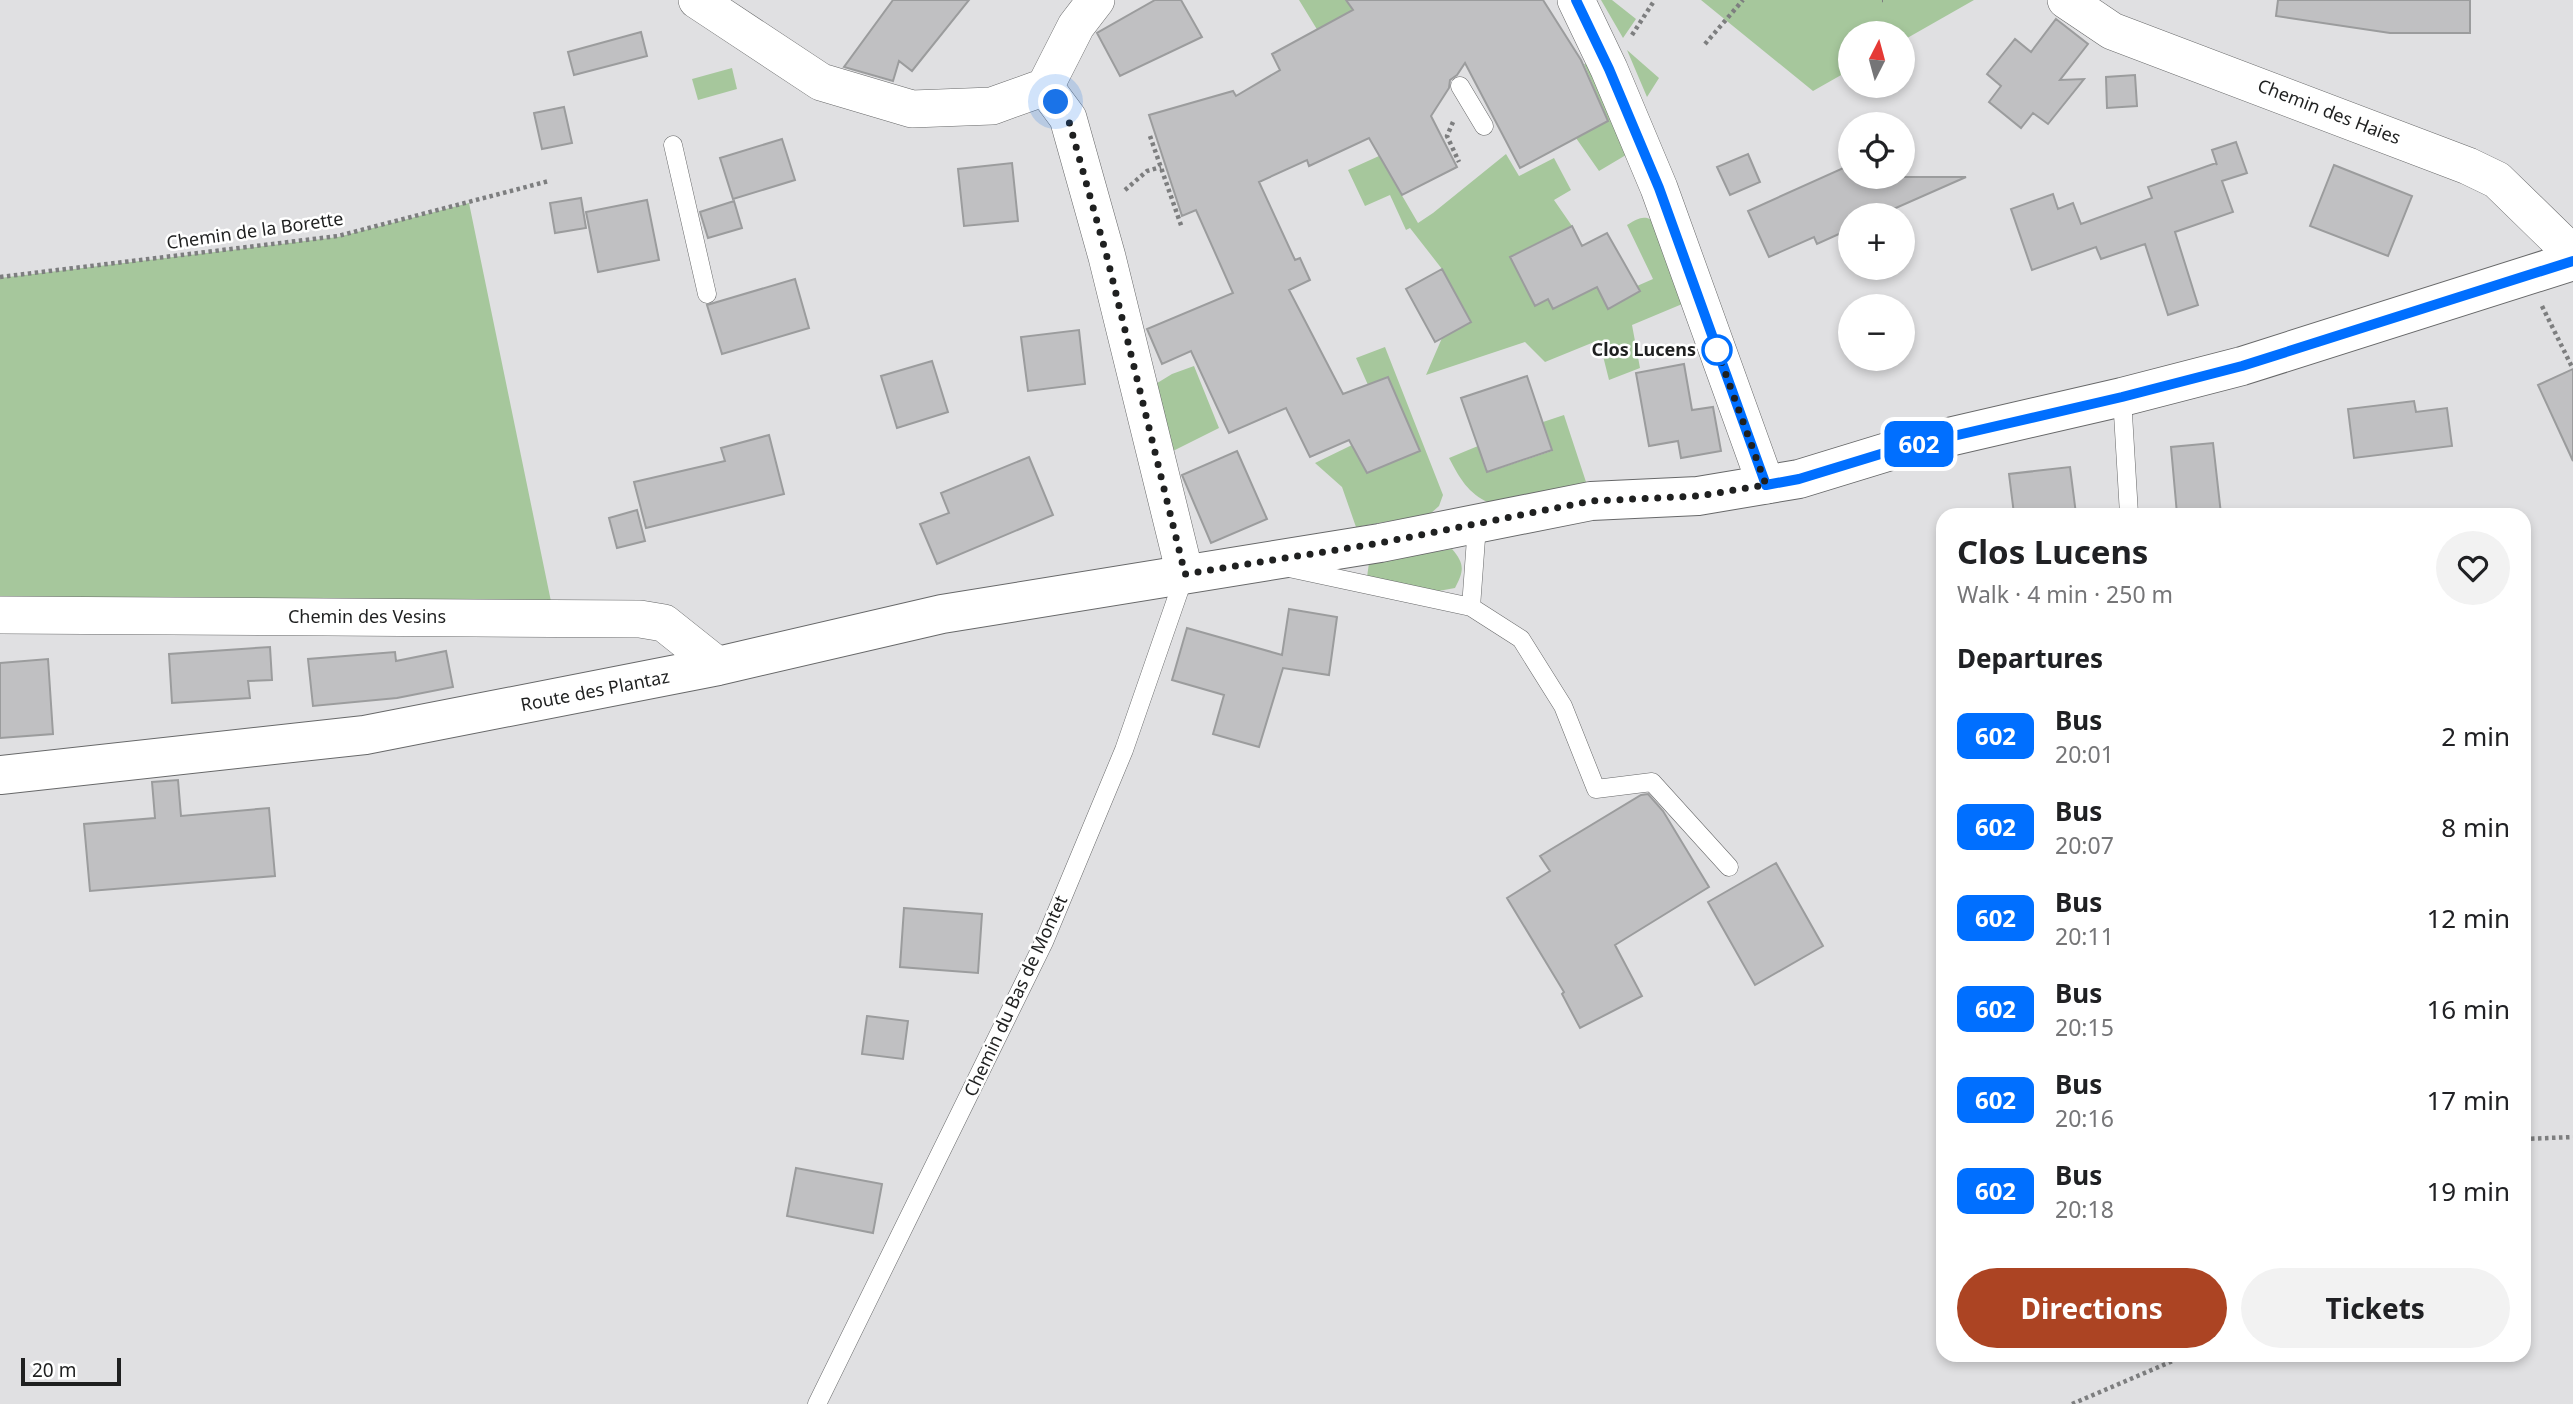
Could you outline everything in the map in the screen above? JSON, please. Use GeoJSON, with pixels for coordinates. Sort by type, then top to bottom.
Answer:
{"type":"FeatureCollection","features":[{"type":"Feature","properties":{"kind":"street"},"geometry":{"type":"LineString","coordinates":[[696,0],[821,82],[912,109],[992,106],[1045,87],[1076,26],[1096,0]]}},
{"type":"Feature","properties":{"kind":"street"},"geometry":{"type":"LineString","coordinates":[[1576,0],[1609,69],[1659,188],[1766,485]]}},
{"type":"Feature","properties":{"kind":"street","name":"Chemin des Haies"},"geometry":{"type":"LineString","coordinates":[[2066,0],[2112,31],[2283,94],[2468,166],[2497,180],[2573,254]]}},
{"type":"Feature","properties":{"kind":"street"},"geometry":{"type":"LineString","coordinates":[[1045,87],[1068,118],[1107,257],[1185,574]]}},
{"type":"Feature","properties":{"kind":"street","name":"Route des Plantaz"},"geometry":{"type":"LineString","coordinates":[[0,775],[365,735],[718,666],[942,614],[1380,543],[1591,501],[1698,496],[1799,479],[1897,449],[2242,366],[2573,261]]}},
{"type":"Feature","properties":{"kind":"street","name":"Chemin des Vesins"},"geometry":{"type":"LineString","coordinates":[[0,615],[640,619],[664,623],[718,666]]}},
{"type":"Feature","properties":{"kind":"lane"},"geometry":{"type":"LineString","coordinates":[[1460,86],[1484,126]]}},
{"type":"Feature","properties":{"kind":"lane"},"geometry":{"type":"LineString","coordinates":[[673,145],[707,293]]}},
{"type":"Feature","properties":{"kind":"lane"},"geometry":{"type":"LineString","coordinates":[[2122,397],[2129,508]]}},
{"type":"Feature","properties":{"kind":"lane"},"geometry":{"type":"LineString","coordinates":[[1471,607],[1477,525]]}},
{"type":"Feature","properties":{"kind":"lane"},"geometry":{"type":"LineString","coordinates":[[1259,562],[1471,607],[1521,639],[1563,706],[1596,789],[1652,782],[1729,867]]}},
{"type":"Feature","properties":{"kind":"lane","name":"Chemin du Bas de Montet"},"geometry":{"type":"LineString","coordinates":[[817,1404],[1044,942],[1124,750],[1185,574]]}},
{"type":"Feature","properties":{"kind":"path"},"geometry":{"type":"LineString","coordinates":[[1704,44],[1743,0]]}},
{"type":"Feature","properties":{"kind":"path"},"geometry":{"type":"LineString","coordinates":[[1150,136],[1182,228]]}},
{"type":"Feature","properties":{"kind":"path"},"geometry":{"type":"LineString","coordinates":[[1092,203],[1116,195],[1131,187],[1147,172],[1161,167]]}},
{"type":"Feature","properties":{"kind":"path","name":"Chemin de la Borette"},"geometry":{"type":"LineString","coordinates":[[0,277],[338,236],[549,181]]}},
{"type":"Feature","properties":{"kind":"path"},"geometry":{"type":"LineString","coordinates":[[2537,296],[2573,369]]}},
{"type":"Feature","properties":{"kind":"path"},"geometry":{"type":"LineString","coordinates":[[2531,1139],[2573,1137]]}},
{"type":"Feature","properties":{"kind":"path"},"geometry":{"type":"LineString","coordinates":[[2072,1404],[2170,1362]]}},
{"type":"Feature","properties":{"kind":"green space"},"geometry":{"type":"Polygon","coordinates":[[[1299,0],[1346,0],[1352,8],[1363,1],[1340,67],[1299,0]]]}},
{"type":"Feature","properties":{"kind":"green space"},"geometry":{"type":"Polygon","coordinates":[[[1601,0],[1612,0],[1636,19],[1623,38],[1601,0]]]}},
{"type":"Feature","properties":{"kind":"green space"},"geometry":{"type":"Polygon","coordinates":[[[1701,0],[1974,0],[1915,34],[1915,21],[1838,21],[1838,77],[1813,91],[1701,0]]]}},
{"type":"Feature","properties":{"kind":"green space"},"geometry":{"type":"Polygon","coordinates":[[[1627,50],[1659,78],[1647,97],[1627,50]]]}},
{"type":"Feature","properties":{"kind":"green space"},"geometry":{"type":"Polygon","coordinates":[[[1584,64],[1593,65],[1631,152],[1599,171],[1576,138],[1608,121],[1584,64]]]}},
{"type":"Feature","properties":{"kind":"green space"},"geometry":{"type":"Polygon","coordinates":[[[732,68],[737,89],[698,100],[692,79],[732,68]]]}},
{"type":"Feature","properties":{"kind":"green space"},"geometry":{"type":"Polygon","coordinates":[[[1506,154],[1519,176],[1554,158],[1571,190],[1554,200],[1572,226],[1510,257],[1535,306],[1548,299],[1597,287],[1609,308],[1640,291],[1637,286],[1653,279],[1627,225],[1642,218],[1658,224],[1687,302],[1632,325],[1640,368],[1609,380],[1599,340],[1545,362],[1525,342],[1426,375],[1442,338],[1442,269],[1410,228],[1406,230],[1390,195],[1365,206],[1348,170],[1379,156],[1418,223],[1506,154]]]}},
{"type":"Feature","properties":{"kind":"green space"},"geometry":{"type":"Polygon","coordinates":[[[469,203],[554,616],[0,614],[0,278],[338,237],[469,203]]]}},
{"type":"Feature","properties":{"kind":"green space"},"geometry":{"type":"Polygon","coordinates":[[[1385,347],[1443,495],[1439,506],[1430,514],[1356,527],[1342,487],[1315,463],[1352,445],[1367,473],[1420,451],[1388,378],[1368,385],[1356,358],[1385,347]]]}},
{"type":"Feature","properties":{"kind":"green space"},"geometry":{"type":"Polygon","coordinates":[[[1194,366],[1219,428],[1169,453],[1154,385],[1172,374],[1194,366]]]}},
{"type":"Feature","properties":{"kind":"green space"},"geometry":{"type":"Polygon","coordinates":[[[1564,415],[1588,488],[1489,503],[1465,485],[1449,458],[1478,446],[1488,472],[1552,451],[1543,422],[1564,415]]]}},
{"type":"Feature","properties":{"kind":"green space"},"geometry":{"type":"Polygon","coordinates":[[[1452,549],[1462,568],[1455,588],[1433,592],[1367,577],[1369,563],[1452,549]]]}},
{"type":"Feature","properties":{"kind":"building"},"geometry":{"type":"Polygon","coordinates":[[[893,0],[969,0],[912,71],[899,61],[893,81],[844,67],[893,0]]]}},
{"type":"Feature","properties":{"kind":"building"},"geometry":{"type":"Polygon","coordinates":[[[1155,0],[1181,0],[1202,37],[1120,76],[1097,33],[1155,0]]]}},
{"type":"Feature","properties":{"kind":"building"},"geometry":{"type":"Polygon","coordinates":[[[1346,0],[1543,0],[1581,60],[1608,121],[1520,168],[1465,63],[1450,80],[1449,88],[1431,116],[1457,167],[1402,195],[1369,138],[1309,166],[1307,160],[1259,182],[1295,260],[1300,258],[1310,280],[1289,290],[1343,394],[1388,377],[1420,451],[1367,473],[1349,440],[1310,457],[1286,408],[1229,433],[1191,351],[1162,364],[1147,329],[1233,293],[1196,210],[1182,216],[1149,115],[1233,91],[1236,96],[1280,70],[1272,54],[1353,10],[1346,0]]]}},
{"type":"Feature","properties":{"kind":"building"},"geometry":{"type":"Polygon","coordinates":[[[2278,0],[2470,0],[2470,33],[2390,33],[2276,16],[2278,0]]]}},
{"type":"Feature","properties":{"kind":"building"},"geometry":{"type":"Polygon","coordinates":[[[2056,19],[2088,44],[2060,80],[2084,79],[2048,124],[2033,113],[2021,128],[1989,102],[2001,86],[1987,74],[2015,39],[2031,52],[2056,19]]]}},
{"type":"Feature","properties":{"kind":"building"},"geometry":{"type":"Polygon","coordinates":[[[641,32],[647,56],[574,75],[568,52],[641,32]]]}},
{"type":"Feature","properties":{"kind":"building"},"geometry":{"type":"Polygon","coordinates":[[[2135,75],[2137,106],[2107,108],[2106,77],[2135,75]]]}},
{"type":"Feature","properties":{"kind":"building"},"geometry":{"type":"Polygon","coordinates":[[[564,107],[572,143],[542,149],[534,113],[564,107]]]}},
{"type":"Feature","properties":{"kind":"building"},"geometry":{"type":"Polygon","coordinates":[[[782,139],[795,180],[733,199],[720,158],[782,139]]]}},
{"type":"Feature","properties":{"kind":"building"},"geometry":{"type":"Polygon","coordinates":[[[2236,142],[2247,173],[2222,181],[2233,212],[2175,232],[2198,305],[2168,315],[2145,244],[2101,259],[2096,247],[2032,270],[2011,209],[2053,194],[2058,209],[2073,203],[2081,224],[2152,198],[2148,187],[2216,163],[2217,165],[2212,150],[2236,142]]]}},
{"type":"Feature","properties":{"kind":"building"},"geometry":{"type":"Polygon","coordinates":[[[1748,154],[1760,182],[1730,195],[1717,167],[1748,154]]]}},
{"type":"Feature","properties":{"kind":"building"},"geometry":{"type":"Polygon","coordinates":[[[1012,163],[1018,221],[964,226],[958,169],[1012,163]]]}},
{"type":"Feature","properties":{"kind":"building"},"geometry":{"type":"Polygon","coordinates":[[[2334,165],[2412,196],[2388,256],[2310,226],[2334,165]]]}},
{"type":"Feature","properties":{"kind":"building"},"geometry":{"type":"Polygon","coordinates":[[[1838,170],[1838,189],[1915,189],[1915,177],[1966,177],[1907,203],[1838,203],[1838,234],[1817,244],[1814,237],[1769,257],[1748,211],[1838,170]]]}},
{"type":"Feature","properties":{"kind":"building"},"geometry":{"type":"Polygon","coordinates":[[[581,198],[586,228],[555,233],[550,203],[581,198]]]}},
{"type":"Feature","properties":{"kind":"building"},"geometry":{"type":"Polygon","coordinates":[[[647,200],[659,260],[598,272],[586,212],[647,200]]]}},
{"type":"Feature","properties":{"kind":"building"},"geometry":{"type":"Polygon","coordinates":[[[734,201],[742,228],[708,238],[700,212],[734,201]]]}},
{"type":"Feature","properties":{"kind":"building"},"geometry":{"type":"Polygon","coordinates":[[[1572,226],[1582,246],[1607,233],[1640,291],[1608,309],[1597,287],[1553,309],[1548,299],[1535,306],[1510,257],[1572,226]]]}},
{"type":"Feature","properties":{"kind":"building"},"geometry":{"type":"Polygon","coordinates":[[[1442,269],[1471,322],[1435,342],[1406,289],[1442,269]]]}},
{"type":"Feature","properties":{"kind":"building"},"geometry":{"type":"Polygon","coordinates":[[[795,279],[809,328],[722,354],[707,305],[795,279]]]}},
{"type":"Feature","properties":{"kind":"building"},"geometry":{"type":"Polygon","coordinates":[[[1079,330],[1085,384],[1028,391],[1021,337],[1079,330]]]}},
{"type":"Feature","properties":{"kind":"building"},"geometry":{"type":"Polygon","coordinates":[[[932,361],[948,412],[897,428],[881,376],[932,361]]]}},
{"type":"Feature","properties":{"kind":"building"},"geometry":{"type":"Polygon","coordinates":[[[1684,364],[1692,410],[1713,407],[1721,451],[1681,458],[1678,441],[1649,446],[1636,373],[1684,364]]]}},
{"type":"Feature","properties":{"kind":"building"},"geometry":{"type":"Polygon","coordinates":[[[2573,369],[2573,461],[2538,385],[2573,369]]]}},
{"type":"Feature","properties":{"kind":"building"},"geometry":{"type":"Polygon","coordinates":[[[1527,376],[1552,450],[1487,472],[1461,398],[1527,376]]]}},
{"type":"Feature","properties":{"kind":"building"},"geometry":{"type":"Polygon","coordinates":[[[2414,401],[2416,412],[2447,408],[2452,446],[2354,458],[2348,409],[2414,401]]]}},
{"type":"Feature","properties":{"kind":"building"},"geometry":{"type":"Polygon","coordinates":[[[769,435],[784,494],[646,528],[634,482],[725,461],[721,448],[769,435]]]}},
{"type":"Feature","properties":{"kind":"building"},"geometry":{"type":"Polygon","coordinates":[[[2213,443],[2220,508],[2176,508],[2171,447],[2213,443]]]}},
{"type":"Feature","properties":{"kind":"building"},"geometry":{"type":"Polygon","coordinates":[[[1237,451],[1267,519],[1211,543],[1182,475],[1237,451]]]}},
{"type":"Feature","properties":{"kind":"building"},"geometry":{"type":"Polygon","coordinates":[[[1029,457],[1053,515],[937,564],[920,524],[949,513],[941,493],[1029,457]]]}},
{"type":"Feature","properties":{"kind":"building"},"geometry":{"type":"Polygon","coordinates":[[[2070,467],[2075,508],[2013,508],[2009,474],[2070,467]]]}},
{"type":"Feature","properties":{"kind":"building"},"geometry":{"type":"Polygon","coordinates":[[[637,510],[645,541],[617,548],[609,518],[637,510]]]}},
{"type":"Feature","properties":{"kind":"building"},"geometry":{"type":"Polygon","coordinates":[[[1289,609],[1337,617],[1329,675],[1283,668],[1259,747],[1213,734],[1224,695],[1172,680],[1187,628],[1282,655],[1289,609]]]}},
{"type":"Feature","properties":{"kind":"building"},"geometry":{"type":"Polygon","coordinates":[[[270,647],[272,680],[248,681],[250,698],[172,703],[169,654],[270,647]]]}},
{"type":"Feature","properties":{"kind":"building"},"geometry":{"type":"Polygon","coordinates":[[[446,651],[453,687],[397,698],[313,706],[308,659],[395,652],[396,661],[446,651]]]}},
{"type":"Feature","properties":{"kind":"building"},"geometry":{"type":"Polygon","coordinates":[[[48,659],[53,734],[0,738],[0,663],[48,659]]]}},
{"type":"Feature","properties":{"kind":"building"},"geometry":{"type":"Polygon","coordinates":[[[178,780],[181,816],[269,808],[275,876],[90,891],[84,824],[155,818],[152,782],[178,780]]]}},
{"type":"Feature","properties":{"kind":"building"},"geometry":{"type":"Polygon","coordinates":[[[1648,794],[1663,811],[1709,887],[1615,945],[1642,996],[1580,1028],[1562,994],[1564,992],[1507,898],[1550,871],[1540,856],[1641,795],[1648,794]]]}},
{"type":"Feature","properties":{"kind":"building"},"geometry":{"type":"Polygon","coordinates":[[[1776,863],[1823,946],[1755,985],[1708,902],[1776,863]]]}},
{"type":"Feature","properties":{"kind":"building"},"geometry":{"type":"Polygon","coordinates":[[[904,908],[982,914],[978,973],[900,967],[904,908]]]}},
{"type":"Feature","properties":{"kind":"building"},"geometry":{"type":"Polygon","coordinates":[[[867,1016],[908,1021],[903,1059],[862,1054],[867,1016]]]}},
{"type":"Feature","properties":{"kind":"building"},"geometry":{"type":"Polygon","coordinates":[[[796,1168],[882,1184],[873,1233],[787,1216],[796,1168]]]}},
{"type":"Feature","properties":{"kind":"bus line","name":"602"},"geometry":{"type":"LineString","coordinates":[[1576,0],[1609,69],[1659,188],[1766,485],[1799,479],[1897,449],[2242,366],[2573,261]]}},
{"type":"Feature","properties":{"kind":"place","name":"Clos Lucens"},"geometry":{"type":"Point","coordinates":[1717,350]}},
{"type":"Feature","properties":{"kind":"route"},"geometry":{"type":"LineString","coordinates":[[1056,102],[1068,118],[1107,257],[1185,574],[1380,543],[1591,501],[1698,496],[1766,485],[1717,350]]}}]}
